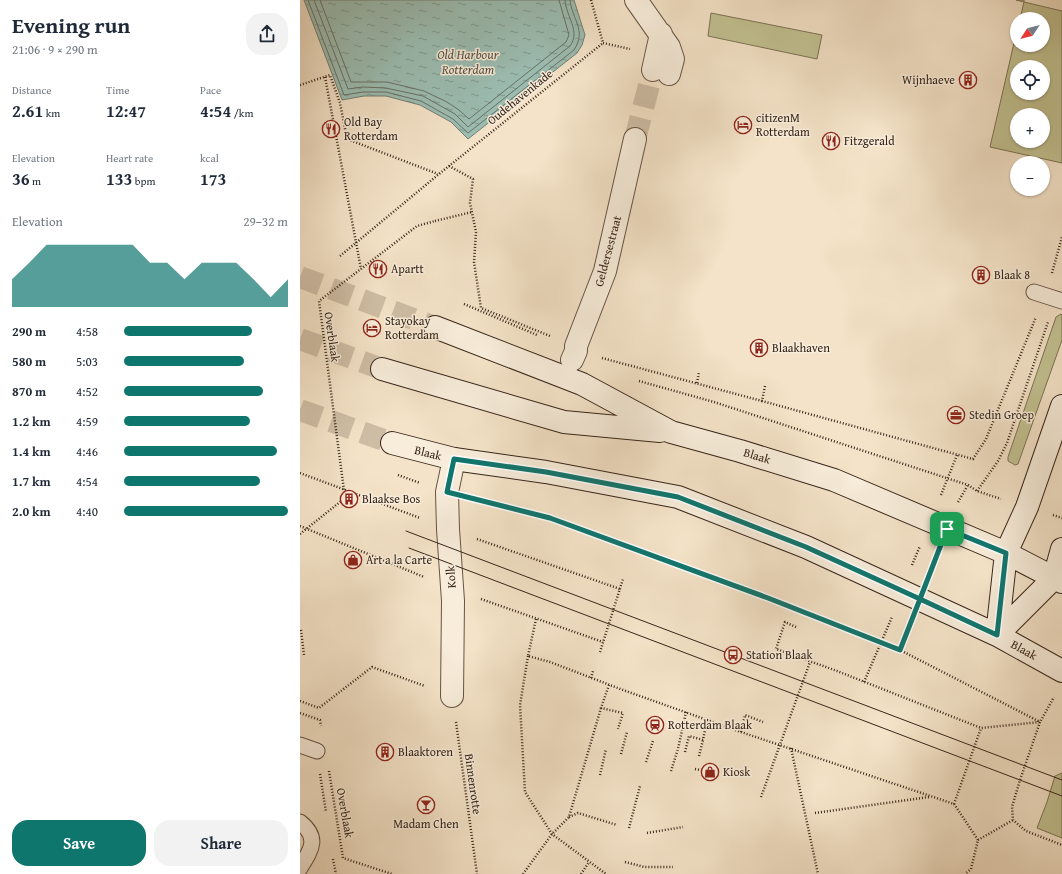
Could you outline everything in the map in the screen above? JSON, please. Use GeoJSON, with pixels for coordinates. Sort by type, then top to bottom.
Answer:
{"type":"FeatureCollection","features":[{"type":"Feature","properties":{"kind":"main road"},"geometry":{"type":"LineString","coordinates":[[636,0],[669,47],[672,59],[661,72]]}},
{"type":"Feature","properties":{"kind":"main road","name":"Geldersestraat"},"geometry":{"type":"LineString","coordinates":[[574,355],[604,272],[635,139]]}},
{"type":"Feature","properties":{"kind":"main road","name":"Blaak"},"geometry":{"type":"LineString","coordinates":[[435,327],[582,384],[671,432],[740,451],[834,480],[1006,553],[1058,580]]}},
{"type":"Feature","properties":{"kind":"main road"},"geometry":{"type":"LineString","coordinates":[[382,369],[564,422],[671,432]]}},
{"type":"Feature","properties":{"kind":"main road"},"geometry":{"type":"LineString","coordinates":[[997,635],[1006,553],[1027,507],[1062,406]]}},
{"type":"Feature","properties":{"kind":"main road","name":"Blaak"},"geometry":{"type":"LineString","coordinates":[[392,443],[454,459],[546,472],[678,497],[806,547],[997,635],[1062,671]]}},
{"type":"Feature","properties":{"kind":"main road","name":"Kolk"},"geometry":{"type":"LineString","coordinates":[[452,696],[452,589],[447,492],[454,459]]}},
{"type":"Feature","properties":{"kind":"main road"},"geometry":{"type":"LineString","coordinates":[[997,635],[1058,580],[1062,549]]}},
{"type":"Feature","properties":{"kind":"lane"},"geometry":{"type":"LineString","coordinates":[[300,745],[317,751]]}},
{"type":"Feature","properties":{"kind":"lane"},"geometry":{"type":"LineString","coordinates":[[300,822],[310,832],[312,840],[311,848],[300,868]]}},
{"type":"Feature","properties":{"kind":"path","name":"Oudehavenkade"},"geometry":{"type":"LineString","coordinates":[[340,256],[439,174],[603,43],[591,0]]}},
{"type":"Feature","properties":{"kind":"path"},"geometry":{"type":"LineString","coordinates":[[300,85],[330,76],[340,103],[347,139],[439,174]]}},
{"type":"Feature","properties":{"kind":"path"},"geometry":{"type":"LineString","coordinates":[[325,77],[361,269]]}},
{"type":"Feature","properties":{"kind":"path"},"geometry":{"type":"LineString","coordinates":[[449,166],[473,179],[470,203],[476,232],[474,262],[481,308],[551,336]]}},
{"type":"Feature","properties":{"kind":"path","name":"Overblaak"},"geometry":{"type":"LineString","coordinates":[[300,534],[345,498],[319,301],[416,226],[472,212]]}},
{"type":"Feature","properties":{"kind":"path"},"geometry":{"type":"LineString","coordinates":[[632,380],[714,402],[968,485],[977,491],[998,461],[1007,443],[1049,297],[1062,237]]}},
{"type":"Feature","properties":{"kind":"path"},"geometry":{"type":"LineString","coordinates":[[464,304],[574,355],[697,383],[972,459],[986,439],[1049,297]]}},
{"type":"Feature","properties":{"kind":"path"},"geometry":{"type":"LineString","coordinates":[[697,383],[699,372]]}},
{"type":"Feature","properties":{"kind":"path"},"geometry":{"type":"LineString","coordinates":[[762,401],[765,386]]}},
{"type":"Feature","properties":{"kind":"path"},"geometry":{"type":"LineString","coordinates":[[397,475],[447,492],[550,518],[768,598],[900,650],[1040,722]]}},
{"type":"Feature","properties":{"kind":"path"},"geometry":{"type":"LineString","coordinates":[[900,650],[947,529],[959,500],[968,485]]}},
{"type":"Feature","properties":{"kind":"path"},"geometry":{"type":"LineString","coordinates":[[300,526],[452,589],[603,642]]}},
{"type":"Feature","properties":{"kind":"path"},"geometry":{"type":"LineString","coordinates":[[600,652],[623,578]]}},
{"type":"Feature","properties":{"kind":"path"},"geometry":{"type":"LineString","coordinates":[[536,619],[520,705],[525,792],[552,834],[606,874]]}},
{"type":"Feature","properties":{"kind":"path"},"geometry":{"type":"LineString","coordinates":[[796,627],[785,622],[776,649],[981,728],[1040,722]]}},
{"type":"Feature","properties":{"kind":"path"},"geometry":{"type":"LineString","coordinates":[[302,630],[304,655]]}},
{"type":"Feature","properties":{"kind":"path"},"geometry":{"type":"LineString","coordinates":[[528,656],[741,732],[954,804],[978,840]]}},
{"type":"Feature","properties":{"kind":"path"},"geometry":{"type":"LineString","coordinates":[[761,797],[810,662]]}},
{"type":"Feature","properties":{"kind":"path"},"geometry":{"type":"LineString","coordinates":[[300,702],[319,708],[372,667],[399,675]]}},
{"type":"Feature","properties":{"kind":"path"},"geometry":{"type":"LineString","coordinates":[[591,678],[594,671]]}},
{"type":"Feature","properties":{"kind":"path"},"geometry":{"type":"LineString","coordinates":[[569,817],[609,685]]}},
{"type":"Feature","properties":{"kind":"path"},"geometry":{"type":"LineString","coordinates":[[1056,693],[1040,722],[1012,807],[1013,820],[1026,831],[1062,845]]}},
{"type":"Feature","properties":{"kind":"path","name":"Binnenrotte"},"geometry":{"type":"LineString","coordinates":[[452,696],[477,874]]}},
{"type":"Feature","properties":{"kind":"path"},"geometry":{"type":"LineString","coordinates":[[601,708],[622,713],[618,729]]}},
{"type":"Feature","properties":{"kind":"path"},"geometry":{"type":"LineString","coordinates":[[671,771],[678,749],[686,712]]}},
{"type":"Feature","properties":{"kind":"path"},"geometry":{"type":"LineString","coordinates":[[300,713],[320,720],[321,728]]}},
{"type":"Feature","properties":{"kind":"path"},"geometry":{"type":"LineString","coordinates":[[741,732],[745,715],[763,722]]}},
{"type":"Feature","properties":{"kind":"path"},"geometry":{"type":"LineString","coordinates":[[699,756],[707,720]]}},
{"type":"Feature","properties":{"kind":"path"},"geometry":{"type":"LineString","coordinates":[[954,804],[981,728]]}},
{"type":"Feature","properties":{"kind":"path"},"geometry":{"type":"LineString","coordinates":[[621,754],[627,732]]}},
{"type":"Feature","properties":{"kind":"path"},"geometry":{"type":"LineString","coordinates":[[685,752],[689,736],[703,740]]}},
{"type":"Feature","properties":{"kind":"path"},"geometry":{"type":"LineString","coordinates":[[646,762],[653,740]]}},
{"type":"Feature","properties":{"kind":"path"},"geometry":{"type":"LineString","coordinates":[[791,748],[818,874]]}},
{"type":"Feature","properties":{"kind":"path"},"geometry":{"type":"LineString","coordinates":[[600,775],[606,749]]}},
{"type":"Feature","properties":{"kind":"path","name":"Overblaak"},"geometry":{"type":"LineString","coordinates":[[328,766],[343,858],[392,874]]}},
{"type":"Feature","properties":{"kind":"path"},"geometry":{"type":"LineString","coordinates":[[696,769],[700,770]]}},
{"type":"Feature","properties":{"kind":"path"},"geometry":{"type":"LineString","coordinates":[[630,828],[640,786]]}},
{"type":"Feature","properties":{"kind":"path"},"geometry":{"type":"LineString","coordinates":[[815,813],[931,796]]}},
{"type":"Feature","properties":{"kind":"path"},"geometry":{"type":"LineString","coordinates":[[523,874],[552,834],[569,817],[578,813],[617,825]]}},
{"type":"Feature","properties":{"kind":"path"},"geometry":{"type":"LineString","coordinates":[[973,874],[971,869],[978,840],[1013,820]]}},
{"type":"Feature","properties":{"kind":"path"},"geometry":{"type":"LineString","coordinates":[[647,833],[683,827]]}},
{"type":"Feature","properties":{"kind":"path"},"geometry":{"type":"LineString","coordinates":[[581,874],[589,862]]}},
{"type":"Feature","properties":{"kind":"path"},"geometry":{"type":"LineString","coordinates":[[625,862],[644,868],[673,867]]}},
{"type":"Feature","properties":{"kind":"path"},"geometry":{"type":"LineString","coordinates":[[965,874],[971,869]]}},
{"type":"Feature","properties":{"kind":"shaded area"},"geometry":{"type":"Polygon","coordinates":[[[1024,2],[1062,11],[1062,163],[1050,160],[1050,156],[1030,156],[990,147],[1010,60],[1010,100],[1050,100],[1050,60],[1010,60],[1012,52],[1050,52],[1050,12],[1022,12],[1024,2]]]}},
{"type":"Feature","properties":{"kind":"shaded area"},"geometry":{"type":"Polygon","coordinates":[[[711,13],[822,35],[817,59],[708,36],[711,13]]]}},
{"type":"Feature","properties":{"kind":"shaded area"},"geometry":{"type":"Polygon","coordinates":[[[1061,314],[1062,340],[1018,464],[1015,465],[1008,461],[1008,457],[1056,317],[1061,314]]]}},
{"type":"Feature","properties":{"kind":"shaded area"},"geometry":{"type":"Polygon","coordinates":[[[1062,773],[1062,838],[1037,828],[1055,776],[1062,773]]]}},
{"type":"Feature","properties":{"kind":"water","name":"Old Harbour Rotterdam"},"geometry":{"type":"Polygon","coordinates":[[[304,0],[574,0],[585,35],[582,45],[577,53],[468,139],[451,122],[420,105],[386,96],[364,96],[342,100],[304,0]]]}},
{"type":"Feature","properties":{"kind":"tunnel"},"geometry":{"type":"LineString","coordinates":[[635,139],[653,70]]}},
{"type":"Feature","properties":{"kind":"tunnel"},"geometry":{"type":"LineString","coordinates":[[300,277],[435,327]]}},
{"type":"Feature","properties":{"kind":"tunnel"},"geometry":{"type":"LineString","coordinates":[[300,339],[382,369]]}},
{"type":"Feature","properties":{"kind":"tunnel"},"geometry":{"type":"LineString","coordinates":[[300,410],[392,443]]}},
{"type":"Feature","properties":{"kind":"tram line"},"geometry":{"type":"LineString","coordinates":[[406,531],[1062,780]]}},
{"type":"Feature","properties":{"kind":"tram line"},"geometry":{"type":"LineString","coordinates":[[409,548],[1062,796]]}},
{"type":"Feature","properties":{"kind":"place","name":"Wijnhaeve"},"geometry":{"type":"Point","coordinates":[968,80]}},
{"type":"Feature","properties":{"kind":"place","name":"citizenM Rotterdam"},"geometry":{"type":"Point","coordinates":[743,125]}},
{"type":"Feature","properties":{"kind":"place","name":"Old Bay Rotterdam"},"geometry":{"type":"Point","coordinates":[331,129]}},
{"type":"Feature","properties":{"kind":"place","name":"Fitzgerald"},"geometry":{"type":"Point","coordinates":[831,141]}},
{"type":"Feature","properties":{"kind":"place","name":"Apartt"},"geometry":{"type":"Point","coordinates":[378,269]}},
{"type":"Feature","properties":{"kind":"place","name":"Blaak 8"},"geometry":{"type":"Point","coordinates":[981,275]}},
{"type":"Feature","properties":{"kind":"place","name":"Stayokay Rotterdam"},"geometry":{"type":"Point","coordinates":[372,328]}},
{"type":"Feature","properties":{"kind":"place","name":"Blaakhaven"},"geometry":{"type":"Point","coordinates":[759,348]}},
{"type":"Feature","properties":{"kind":"place","name":"Stedin Groep"},"geometry":{"type":"Point","coordinates":[956,415]}},
{"type":"Feature","properties":{"kind":"place","name":"Blaakse Bos"},"geometry":{"type":"Point","coordinates":[349,499]}},
{"type":"Feature","properties":{"kind":"place","name":"Art a la Carte"},"geometry":{"type":"Point","coordinates":[353,560]}},
{"type":"Feature","properties":{"kind":"place","name":"Station Blaak"},"geometry":{"type":"Point","coordinates":[733,655]}},
{"type":"Feature","properties":{"kind":"place","name":"Rotterdam Blaak"},"geometry":{"type":"Point","coordinates":[655,725]}},
{"type":"Feature","properties":{"kind":"place","name":"Blaaktoren"},"geometry":{"type":"Point","coordinates":[385,752]}},
{"type":"Feature","properties":{"kind":"place","name":"Kiosk"},"geometry":{"type":"Point","coordinates":[710,772]}},
{"type":"Feature","properties":{"kind":"place","name":"Madam Chen"},"geometry":{"type":"Point","coordinates":[426,805]}},
{"type":"Feature","properties":{"kind":"route"},"geometry":{"type":"LineString","coordinates":[[947,529],[920,599],[862,574],[806,547],[678,497],[546,472],[454,459],[447,492],[550,518],[768,598],[900,650],[920,599],[997,635],[1006,553],[947,529]]}}]}
